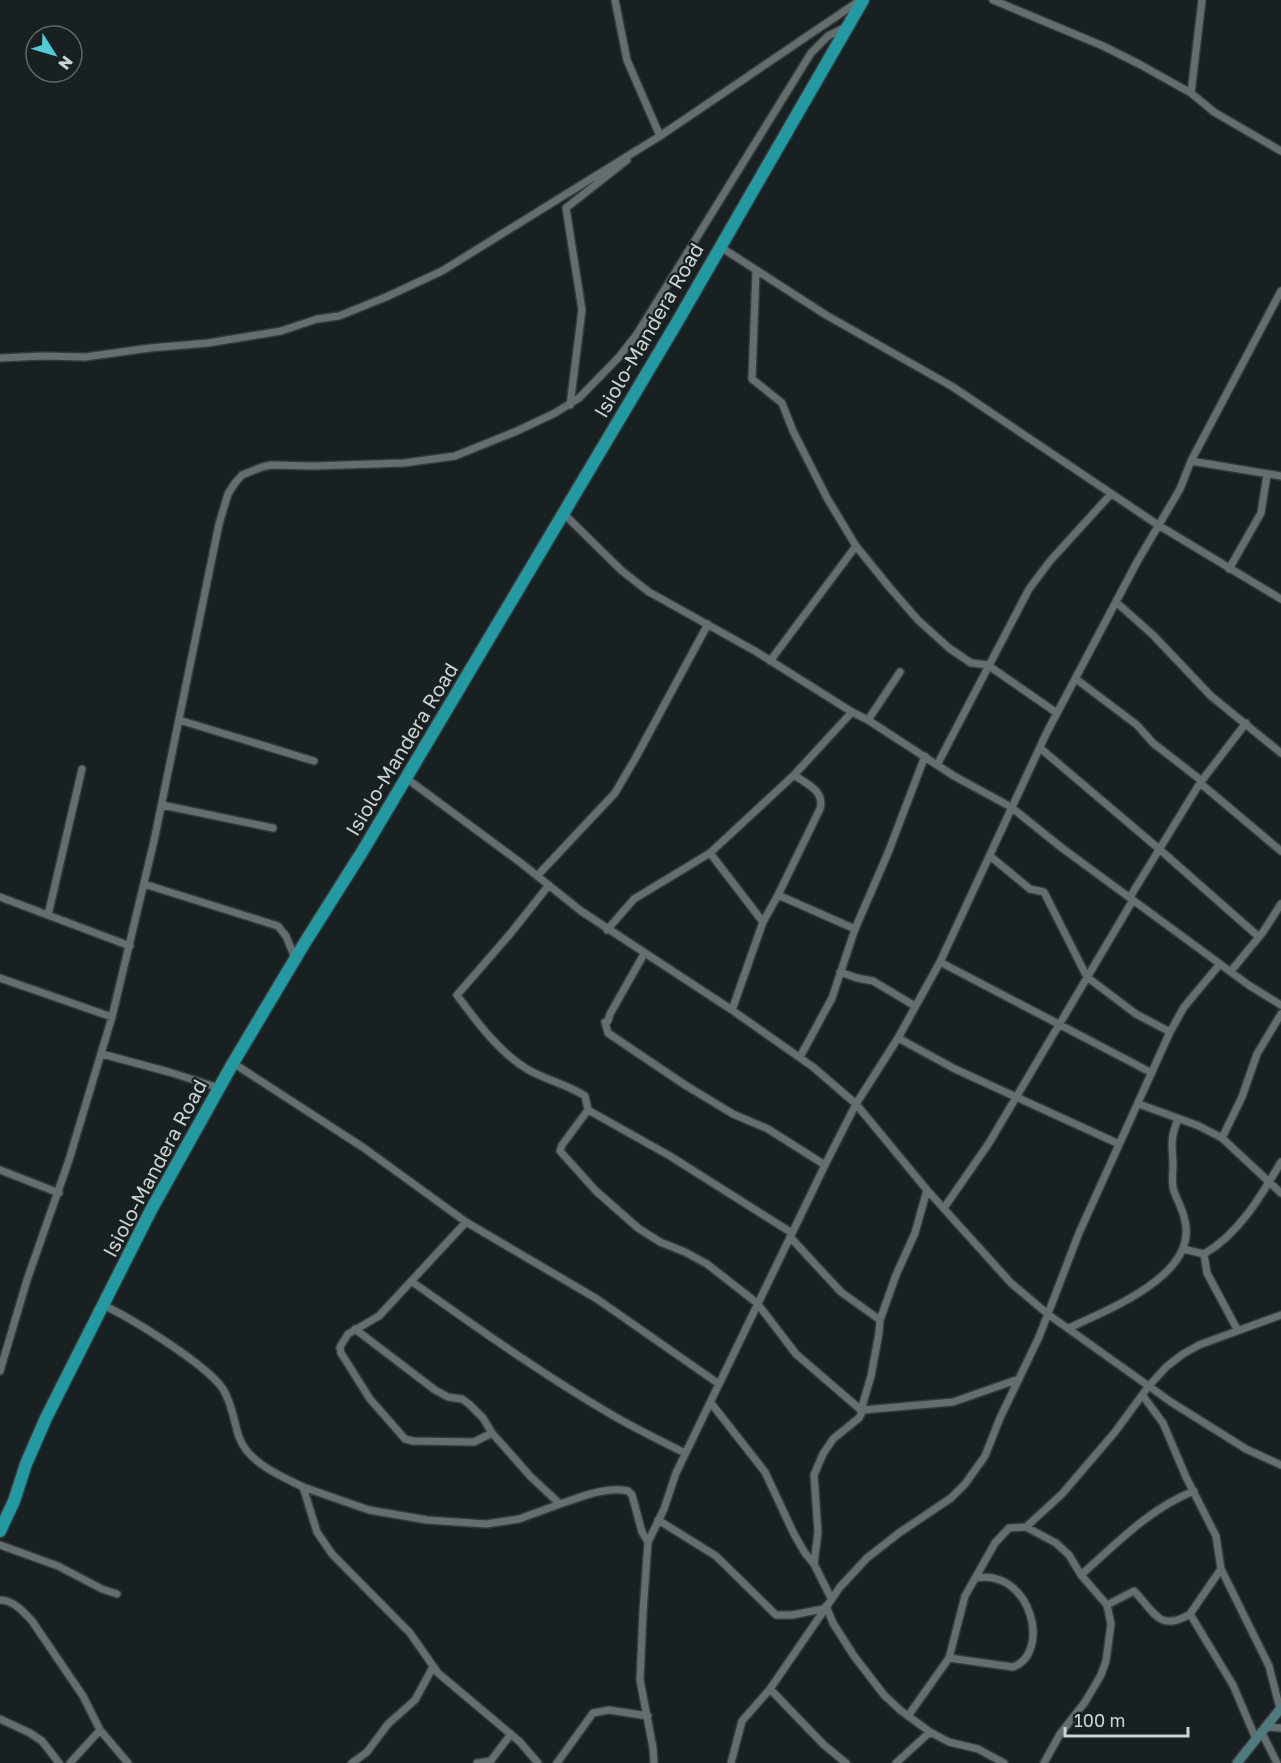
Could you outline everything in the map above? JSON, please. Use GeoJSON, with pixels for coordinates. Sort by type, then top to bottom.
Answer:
{"type":"FeatureCollection","features":[{"type":"Feature","properties":{"kind":"highway","name":"Isiolo-Mandera Road"},"geometry":{"type":"LineString","coordinates":[[0,1531],[46,1418],[151,1210],[219,1088],[676,324],[862,0]]}},
{"type":"Feature","properties":{"kind":"main road"},"geometry":{"type":"LineString","coordinates":[[1237,1763],[1280,1709]]}},
{"type":"Feature","properties":{"kind":"street"},"geometry":{"type":"LineString","coordinates":[[615,0],[627,60],[660,136]]}},
{"type":"Feature","properties":{"kind":"street"},"geometry":{"type":"LineString","coordinates":[[0,357],[85,357],[208,343],[281,331],[339,316],[442,271],[660,136],[862,0]]}},
{"type":"Feature","properties":{"kind":"street"},"geometry":{"type":"LineString","coordinates":[[993,0],[1103,46],[1191,93],[1214,112],[1281,151]]}},
{"type":"Feature","properties":{"kind":"street"},"geometry":{"type":"LineString","coordinates":[[1191,93],[1202,0]]}},
{"type":"Feature","properties":{"kind":"street"},"geometry":{"type":"LineString","coordinates":[[0,1371],[27,1280],[59,1193],[112,1017],[162,805],[219,524],[228,494],[242,475],[271,465],[404,463],[455,456],[517,431],[570,405],[587,391],[637,334],[811,53],[828,36],[847,27]]}},
{"type":"Feature","properties":{"kind":"street"},"geometry":{"type":"LineString","coordinates":[[570,405],[582,310],[566,208],[660,136]]}},
{"type":"Feature","properties":{"kind":"street"},"geometry":{"type":"LineString","coordinates":[[719,246],[826,315],[953,387],[1158,525],[1281,599]]}},
{"type":"Feature","properties":{"kind":"street"},"geometry":{"type":"LineString","coordinates":[[756,271],[752,379],[782,403],[793,431],[827,498],[856,546],[918,621],[942,643],[971,663],[989,665],[1057,713]]}},
{"type":"Feature","properties":{"kind":"street"},"geometry":{"type":"LineString","coordinates":[[654,1763],[648,1716],[641,1690],[640,1670],[648,1542],[685,1453],[856,1104],[898,1038],[940,962],[1057,713],[1158,525],[1180,489],[1191,461],[1281,292]]}},
{"type":"Feature","properties":{"kind":"street"},"geometry":{"type":"LineString","coordinates":[[1191,461],[1281,477]]}},
{"type":"Feature","properties":{"kind":"street"},"geometry":{"type":"LineString","coordinates":[[1229,569],[1261,513],[1267,475]]}},
{"type":"Feature","properties":{"kind":"street"},"geometry":{"type":"LineString","coordinates":[[937,765],[1029,589],[1050,561],[1111,494]]}},
{"type":"Feature","properties":{"kind":"street"},"geometry":{"type":"LineString","coordinates":[[563,513],[635,582],[649,592],[708,624],[868,720],[937,765],[1011,807],[1220,964],[1281,1005]]}},
{"type":"Feature","properties":{"kind":"street"},"geometry":{"type":"LineString","coordinates":[[770,661],[856,546]]}},
{"type":"Feature","properties":{"kind":"street"},"geometry":{"type":"LineString","coordinates":[[1116,602],[1212,696],[1281,753]]}},
{"type":"Feature","properties":{"kind":"street"},"geometry":{"type":"LineString","coordinates":[[537,876],[615,794],[708,624]]}},
{"type":"Feature","properties":{"kind":"street"},"geometry":{"type":"LineString","coordinates":[[868,720],[900,672]]}},
{"type":"Feature","properties":{"kind":"street"},"geometry":{"type":"LineString","coordinates":[[1076,679],[1137,725],[1153,743],[1281,851]]}},
{"type":"Feature","properties":{"kind":"street"},"geometry":{"type":"LineString","coordinates":[[607,930],[634,899],[710,853],[794,775],[852,712]]}},
{"type":"Feature","properties":{"kind":"street"},"geometry":{"type":"LineString","coordinates":[[179,720],[314,760]]}},
{"type":"Feature","properties":{"kind":"street"},"geometry":{"type":"LineString","coordinates":[[944,1208],[989,1143],[1059,1026],[1158,848],[1201,782],[1246,723]]}},
{"type":"Feature","properties":{"kind":"street"},"geometry":{"type":"LineString","coordinates":[[1040,748],[1259,937]]}},
{"type":"Feature","properties":{"kind":"street"},"geometry":{"type":"LineString","coordinates":[[800,1057],[826,1010],[855,929],[888,853],[925,756]]}},
{"type":"Feature","properties":{"kind":"street"},"geometry":{"type":"LineString","coordinates":[[48,915],[82,769]]}},
{"type":"Feature","properties":{"kind":"street"},"geometry":{"type":"LineString","coordinates":[[732,1010],[763,922],[778,896],[822,803],[817,791],[794,775]]}},
{"type":"Feature","properties":{"kind":"street"},"geometry":{"type":"LineString","coordinates":[[406,778],[607,930],[732,1010],[800,1057],[856,1104],[927,1190],[1011,1283],[1049,1315],[1148,1387],[1246,1449],[1281,1465]]}},
{"type":"Feature","properties":{"kind":"street"},"geometry":{"type":"LineString","coordinates":[[162,805],[273,828]]}},
{"type":"Feature","properties":{"kind":"street"},"geometry":{"type":"LineString","coordinates":[[710,853],[763,922]]}},
{"type":"Feature","properties":{"kind":"street"},"geometry":{"type":"LineString","coordinates":[[990,856],[1030,889],[1044,892],[1087,977],[1136,1014],[1170,1032]]}},
{"type":"Feature","properties":{"kind":"street"},"geometry":{"type":"LineString","coordinates":[[144,884],[278,926],[286,936],[295,959]]}},
{"type":"Feature","properties":{"kind":"street"},"geometry":{"type":"LineString","coordinates":[[549,885],[457,995],[503,1050],[527,1069],[585,1096],[588,1110],[560,1151],[596,1191],[638,1228],[660,1242],[707,1264],[757,1303],[796,1354],[862,1410],[953,1402],[1019,1379]]}},
{"type":"Feature","properties":{"kind":"street"},"geometry":{"type":"LineString","coordinates":[[778,896],[855,929]]}},
{"type":"Feature","properties":{"kind":"street"},"geometry":{"type":"LineString","coordinates":[[0,897],[130,946]]}},
{"type":"Feature","properties":{"kind":"street"},"geometry":{"type":"LineString","coordinates":[[1231,971],[1259,937],[1281,904]]}},
{"type":"Feature","properties":{"kind":"street"},"geometry":{"type":"LineString","coordinates":[[644,954],[608,1021],[605,1022],[608,1033],[685,1085],[733,1114],[768,1129],[825,1165]]}},
{"type":"Feature","properties":{"kind":"street"},"geometry":{"type":"LineString","coordinates":[[940,962],[1152,1073]]}},
{"type":"Feature","properties":{"kind":"street"},"geometry":{"type":"LineString","coordinates":[[731,1763],[742,1721],[770,1689],[831,1598],[867,1558],[951,1498],[965,1484],[985,1456],[1000,1418],[1049,1315],[1079,1233],[1170,1032],[1184,1007],[1220,964]]}},
{"type":"Feature","properties":{"kind":"street"},"geometry":{"type":"LineString","coordinates":[[840,972],[873,981],[915,1006]]}},
{"type":"Feature","properties":{"kind":"street"},"geometry":{"type":"LineString","coordinates":[[0,978],[112,1017]]}},
{"type":"Feature","properties":{"kind":"street"},"geometry":{"type":"LineString","coordinates":[[1222,1138],[1242,1097],[1257,1054],[1281,1014]]}},
{"type":"Feature","properties":{"kind":"street"},"geometry":{"type":"LineString","coordinates":[[898,1038],[955,1069],[1119,1144]]}},
{"type":"Feature","properties":{"kind":"street"},"geometry":{"type":"LineString","coordinates":[[102,1054],[219,1088]]}},
{"type":"Feature","properties":{"kind":"street"},"geometry":{"type":"LineString","coordinates":[[233,1064],[364,1148],[466,1222],[597,1299],[719,1384]]}},
{"type":"Feature","properties":{"kind":"street"},"geometry":{"type":"LineString","coordinates":[[1139,1104],[1199,1126],[1222,1138],[1281,1193]]}},
{"type":"Feature","properties":{"kind":"street"},"geometry":{"type":"LineString","coordinates":[[588,1110],[670,1156],[791,1235],[841,1292],[880,1320]]}},
{"type":"Feature","properties":{"kind":"street"},"geometry":{"type":"LineString","coordinates":[[1069,1329],[1163,1276],[1172,1268],[1183,1249],[1187,1234],[1185,1220],[1174,1190],[1172,1172],[1171,1136],[1178,1119]]}},
{"type":"Feature","properties":{"kind":"street"},"geometry":{"type":"LineString","coordinates":[[1204,1254],[1232,1233],[1270,1182],[1281,1162]]}},
{"type":"Feature","properties":{"kind":"street"},"geometry":{"type":"LineString","coordinates":[[0,1170],[59,1193]]}},
{"type":"Feature","properties":{"kind":"street"},"geometry":{"type":"LineString","coordinates":[[814,1564],[818,1532],[814,1475],[823,1454],[833,1439],[859,1418],[871,1376],[880,1320],[896,1275],[915,1233],[927,1190]]}},
{"type":"Feature","properties":{"kind":"street"},"geometry":{"type":"LineString","coordinates":[[466,1222],[379,1316],[355,1329],[344,1339],[340,1347],[341,1353],[369,1399],[405,1439],[413,1442],[474,1442],[492,1433]]}},
{"type":"Feature","properties":{"kind":"street"},"geometry":{"type":"LineString","coordinates":[[1183,1249],[1204,1254]]}},
{"type":"Feature","properties":{"kind":"street"},"geometry":{"type":"LineString","coordinates":[[1204,1254],[1207,1273],[1238,1329]]}},
{"type":"Feature","properties":{"kind":"street"},"geometry":{"type":"LineString","coordinates":[[411,1281],[492,1339],[592,1403],[685,1453]]}},
{"type":"Feature","properties":{"kind":"street"},"geometry":{"type":"LineString","coordinates":[[103,1305],[126,1315],[181,1353],[219,1384],[227,1397],[240,1440],[247,1450],[261,1463],[303,1487],[369,1510],[409,1518],[486,1524],[519,1518],[581,1496],[609,1490],[628,1491],[633,1498],[642,1532],[648,1542]]}},
{"type":"Feature","properties":{"kind":"street"},"geometry":{"type":"LineString","coordinates":[[1026,1527],[1062,1494],[1166,1367],[1199,1345],[1281,1314]]}},
{"type":"Feature","properties":{"kind":"street"},"geometry":{"type":"LineString","coordinates":[[355,1329],[435,1390],[448,1397],[465,1401],[483,1418],[492,1433],[531,1477],[560,1504]]}},
{"type":"Feature","properties":{"kind":"street"},"geometry":{"type":"LineString","coordinates":[[1143,1396],[1163,1423],[1215,1536],[1221,1569],[1269,1666],[1280,1709]]}},
{"type":"Feature","properties":{"kind":"street"},"geometry":{"type":"LineString","coordinates":[[711,1403],[765,1472],[800,1545],[814,1564],[831,1598]]}},
{"type":"Feature","properties":{"kind":"street"},"geometry":{"type":"LineString","coordinates":[[303,1487],[317,1532],[339,1562],[410,1633],[443,1678],[511,1734],[538,1763]]}},
{"type":"Feature","properties":{"kind":"street"},"geometry":{"type":"LineString","coordinates":[[1081,1575],[1153,1513],[1174,1499],[1194,1491]]}},
{"type":"Feature","properties":{"kind":"street"},"geometry":{"type":"LineString","coordinates":[[658,1520],[716,1556],[776,1615],[792,1615],[824,1608]]}},
{"type":"Feature","properties":{"kind":"street"},"geometry":{"type":"LineString","coordinates":[[908,1716],[949,1658],[965,1596],[1002,1534],[1009,1528],[1026,1527],[1056,1543],[1068,1555],[1081,1575],[1107,1605],[1112,1624],[1111,1639],[1101,1675],[1085,1702],[1060,1734],[1044,1763]]}},
{"type":"Feature","properties":{"kind":"street"},"geometry":{"type":"LineString","coordinates":[[0,1545],[58,1566],[102,1589],[117,1594]]}},
{"type":"Feature","properties":{"kind":"street"},"geometry":{"type":"LineString","coordinates":[[1107,1605],[1134,1591],[1155,1614],[1171,1623],[1190,1614],[1221,1569]]}},
{"type":"Feature","properties":{"kind":"street"},"geometry":{"type":"LineString","coordinates":[[949,1658],[1012,1667],[1020,1664],[1029,1650],[1033,1626],[1029,1610],[1017,1590],[1000,1580],[976,1578]]}},
{"type":"Feature","properties":{"kind":"street"},"geometry":{"type":"LineString","coordinates":[[0,1600],[6,1600],[15,1605],[32,1621],[83,1696],[100,1730],[128,1763]]}},
{"type":"Feature","properties":{"kind":"street"},"geometry":{"type":"LineString","coordinates":[[824,1608],[884,1695],[908,1716],[950,1743],[978,1749],[1004,1763]]}},
{"type":"Feature","properties":{"kind":"street"},"geometry":{"type":"LineString","coordinates":[[1190,1614],[1278,1763]]}},
{"type":"Feature","properties":{"kind":"street"},"geometry":{"type":"LineString","coordinates":[[352,1763],[367,1752],[388,1724],[415,1700],[433,1667]]}},
{"type":"Feature","properties":{"kind":"street"},"geometry":{"type":"LineString","coordinates":[[770,1689],[824,1745],[846,1763]]}},
{"type":"Feature","properties":{"kind":"street"},"geometry":{"type":"LineString","coordinates":[[557,1763],[594,1713],[609,1710],[648,1716]]}},
{"type":"Feature","properties":{"kind":"street"},"geometry":{"type":"LineString","coordinates":[[0,1719],[42,1741],[59,1763]]}},
{"type":"Feature","properties":{"kind":"street"},"geometry":{"type":"LineString","coordinates":[[1261,1733],[1281,1728]]}},
{"type":"Feature","properties":{"kind":"street"},"geometry":{"type":"LineString","coordinates":[[70,1763],[100,1730]]}},
{"type":"Feature","properties":{"kind":"street"},"geometry":{"type":"LineString","coordinates":[[896,1763],[930,1732]]}},
{"type":"Feature","properties":{"kind":"street"},"geometry":{"type":"LineString","coordinates":[[477,1763],[490,1762],[511,1734]]}}]}
